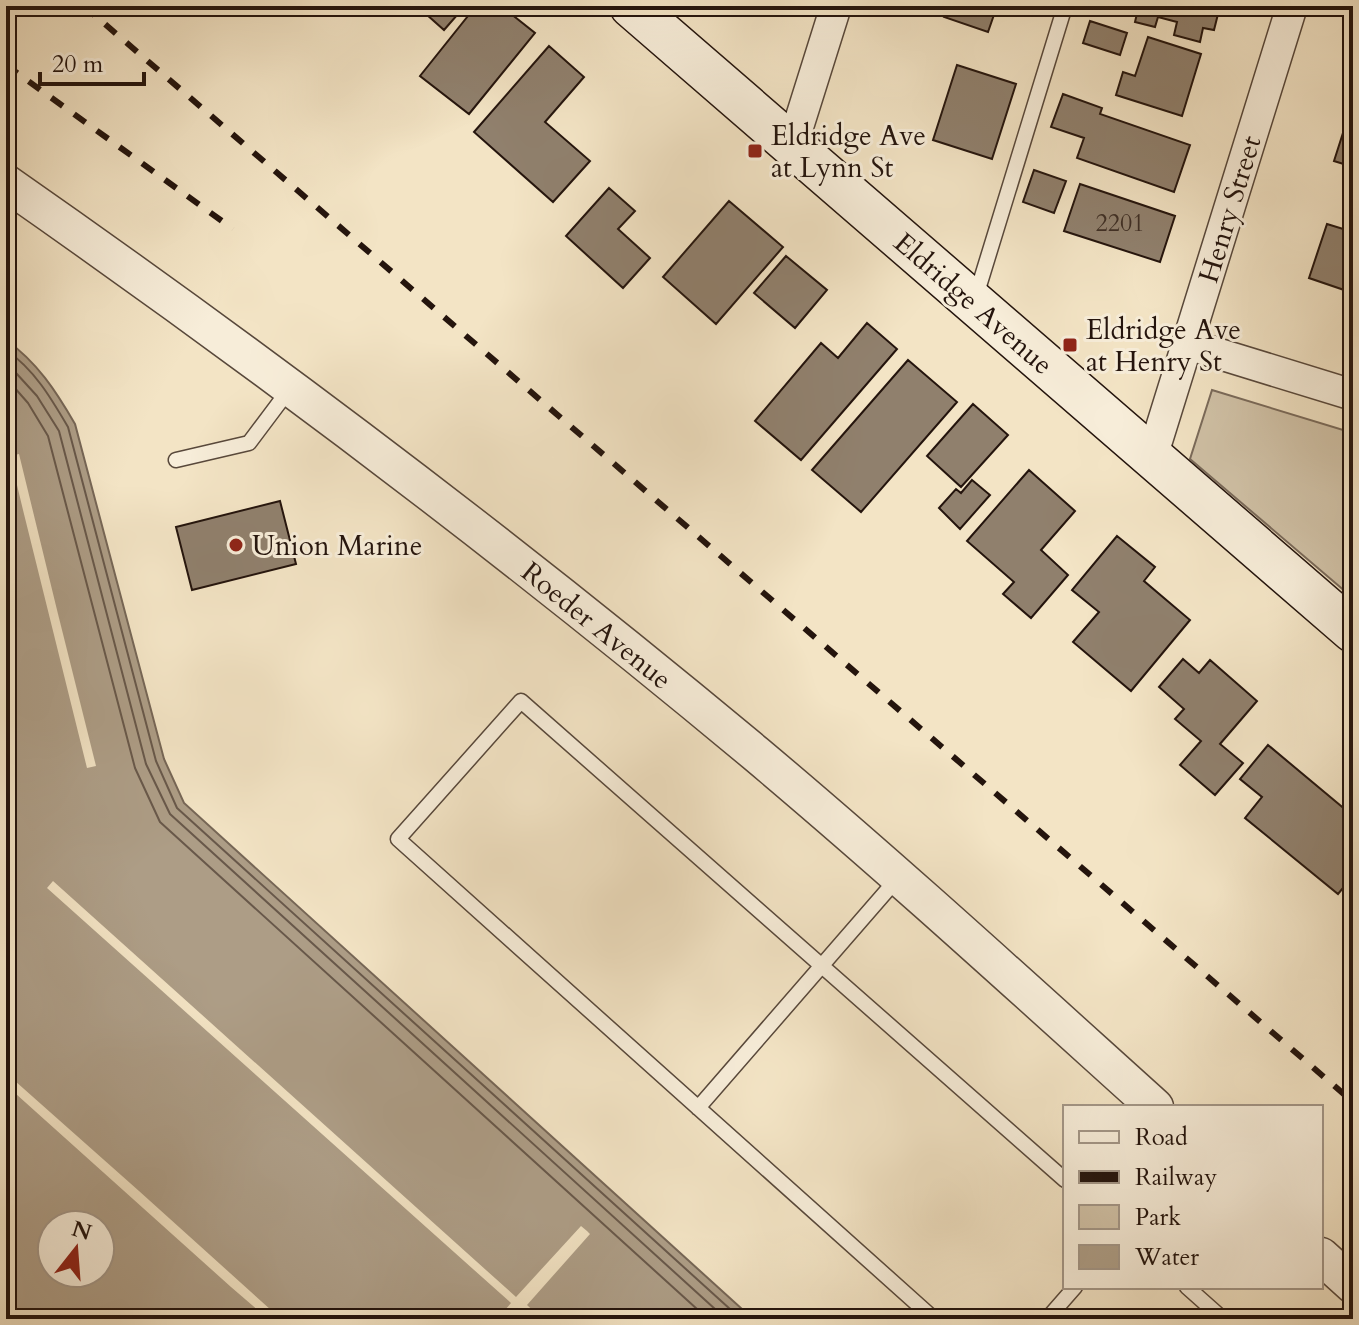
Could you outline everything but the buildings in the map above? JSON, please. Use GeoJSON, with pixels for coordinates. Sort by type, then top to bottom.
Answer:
{"type":"FeatureCollection","features":[{"type":"Feature","properties":{"kind":"main road","name":"Eldridge Avenue"},"geometry":{"type":"LineString","coordinates":[[631,6],[1353,631]]}},
{"type":"Feature","properties":{"kind":"street"},"geometry":{"type":"LineString","coordinates":[[792,146],[836,6]]}},
{"type":"Feature","properties":{"kind":"street","name":"Henry Street"},"geometry":{"type":"LineString","coordinates":[[1152,457],[1292,6]]}},
{"type":"Feature","properties":{"kind":"street","name":"Roeder Avenue"},"geometry":{"type":"LineString","coordinates":[[6,183],[292,387],[439,498],[597,624],[756,754],[899,877],[1153,1105]]}},
{"type":"Feature","properties":{"kind":"street"},"geometry":{"type":"LineString","coordinates":[[1187,344],[1353,395]]}},
{"type":"Feature","properties":{"kind":"street"},"geometry":{"type":"LineString","coordinates":[[1323,1258],[1353,1285]]}},
{"type":"Feature","properties":{"kind":"lane"},"geometry":{"type":"LineString","coordinates":[[974,303],[1065,6]]}},
{"type":"Feature","properties":{"kind":"lane"},"geometry":{"type":"LineString","coordinates":[[176,460],[249,443],[292,387]]}},
{"type":"Feature","properties":{"kind":"lane"},"geometry":{"type":"LineString","coordinates":[[934,1319],[398,839],[521,701],[1063,1178]]}},
{"type":"Feature","properties":{"kind":"lane"},"geometry":{"type":"LineString","coordinates":[[698,1108],[899,877]]}},
{"type":"Feature","properties":{"kind":"lane"},"geometry":{"type":"LineString","coordinates":[[1047,1319],[1073,1289]]}},
{"type":"Feature","properties":{"kind":"lane"},"geometry":{"type":"LineString","coordinates":[[1189,1289],[1223,1319]]}},
{"type":"Feature","properties":{"kind":"green space"},"geometry":{"type":"Polygon","coordinates":[[[1212,390],[1353,433],[1353,598],[1190,459],[1212,390]]]}},
{"type":"Feature","properties":{"kind":"water"},"geometry":{"type":"Polygon","coordinates":[[[6,340],[45,378],[75,424],[164,759],[184,803],[753,1319],[6,1319],[6,340]]]}},
{"type":"Feature","properties":{"kind":"pier"},"geometry":{"type":"Polygon","coordinates":[[[19,454],[96,766],[87,768],[23,510],[10,456],[19,454]]]}},
{"type":"Feature","properties":{"kind":"pier"},"geometry":{"type":"Polygon","coordinates":[[[53,881],[516,1297],[581,1226],[587,1231],[590,1234],[527,1305],[542,1319],[528,1319],[520,1312],[514,1319],[497,1319],[511,1303],[47,888],[53,881]]]}},
{"type":"Feature","properties":{"kind":"pier"},"geometry":{"type":"Polygon","coordinates":[[[6,1073],[281,1319],[268,1319],[231,1287],[6,1085],[6,1073]]]}},
{"type":"Feature","properties":{"kind":"railway"},"geometry":{"type":"LineString","coordinates":[[84,6],[1353,1102]]}},
{"type":"Feature","properties":{"kind":"railway"},"geometry":{"type":"LineString","coordinates":[[6,65],[233,229]]}},
{"type":"Feature","properties":{"kind":"place","name":"Eldridge Ave at Lynn St"},"geometry":{"type":"Point","coordinates":[755,151]}},
{"type":"Feature","properties":{"kind":"place","name":"Eldridge Ave at Henry St"},"geometry":{"type":"Point","coordinates":[1070,345]}},
{"type":"Feature","properties":{"kind":"place","name":"Union Marine"},"geometry":{"type":"Point","coordinates":[236,545]}}]}
